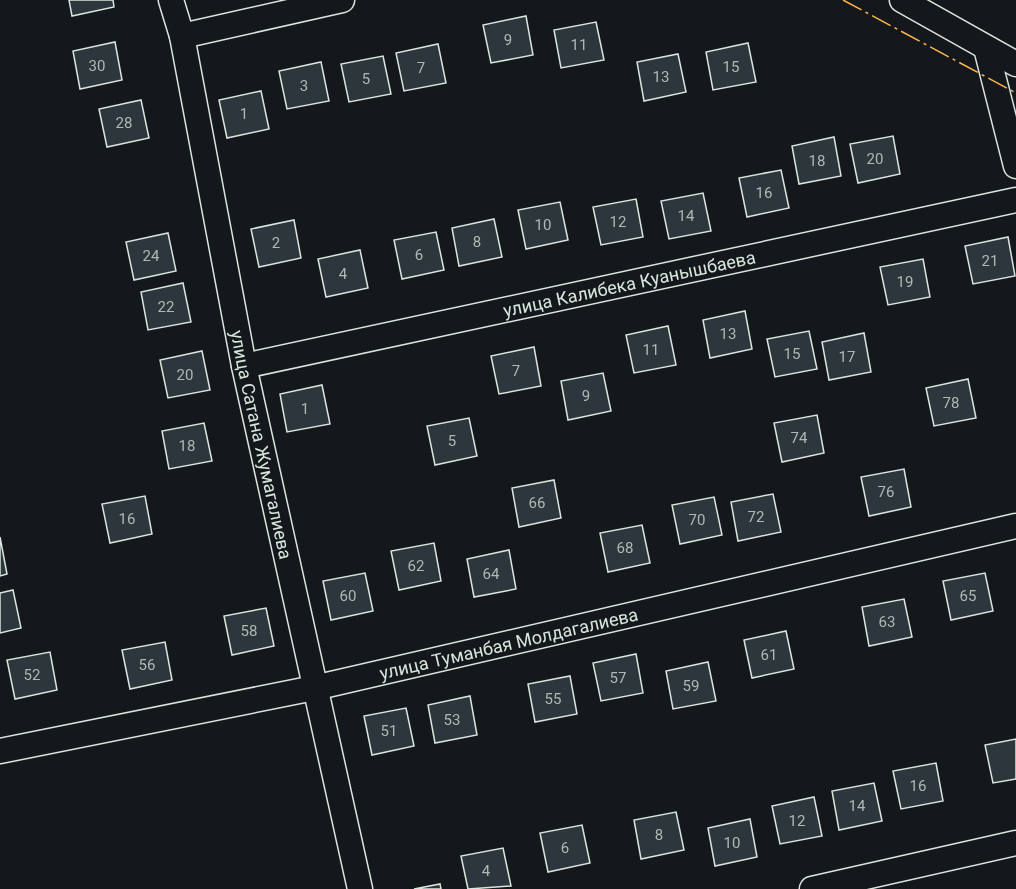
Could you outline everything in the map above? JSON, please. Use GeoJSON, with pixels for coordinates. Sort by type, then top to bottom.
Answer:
{"type":"FeatureCollection","features":[{"type":"Feature","properties":{"kind":"street","name":"улица Сатана Жумагалиева"},"geometry":{"type":"LineString","coordinates":[[171,0],[182,36],[244,366],[360,889]]}},
{"type":"Feature","properties":{"kind":"street"},"geometry":{"type":"LineString","coordinates":[[182,36],[342,0]]}},
{"type":"Feature","properties":{"kind":"street"},"geometry":{"type":"LineString","coordinates":[[902,0],[1016,63]]}},
{"type":"Feature","properties":{"kind":"street"},"geometry":{"type":"LineString","coordinates":[[986,48],[1016,166]]}},
{"type":"Feature","properties":{"kind":"street","name":"улица Калибека Куанышбаева"},"geometry":{"type":"LineString","coordinates":[[244,366],[1016,200]]}},
{"type":"Feature","properties":{"kind":"street","name":"улица Туманбая Молдагалиева"},"geometry":{"type":"LineString","coordinates":[[0,751],[314,688],[1016,526]]}},
{"type":"Feature","properties":{"kind":"street"},"geometry":{"type":"LineString","coordinates":[[812,889],[1016,843]]}},
{"type":"Feature","properties":{"kind":"building"},"geometry":{"type":"Polygon","coordinates":[[[69,0],[113,0],[114,7],[72,16],[69,0]]]}},
{"type":"Feature","properties":{"kind":"building"},"geometry":{"type":"Polygon","coordinates":[[[526,16],[533,55],[491,63],[483,25],[526,16]]]}},
{"type":"Feature","properties":{"kind":"building"},"geometry":{"type":"Polygon","coordinates":[[[596,22],[604,60],[561,68],[554,30],[596,22]]]}},
{"type":"Feature","properties":{"kind":"building"},"geometry":{"type":"Polygon","coordinates":[[[115,42],[122,80],[80,89],[73,51],[115,42]]]}},
{"type":"Feature","properties":{"kind":"building"},"geometry":{"type":"Polygon","coordinates":[[[748,43],[756,82],[713,90],[706,52],[748,43]]]}},
{"type":"Feature","properties":{"kind":"building"},"geometry":{"type":"Polygon","coordinates":[[[438,44],[446,83],[404,91],[396,53],[438,44]]]}},
{"type":"Feature","properties":{"kind":"building"},"geometry":{"type":"Polygon","coordinates":[[[678,54],[686,92],[644,101],[637,62],[678,54]]]}},
{"type":"Feature","properties":{"kind":"building"},"geometry":{"type":"Polygon","coordinates":[[[383,56],[391,94],[349,102],[341,64],[383,56]]]}},
{"type":"Feature","properties":{"kind":"building"},"geometry":{"type":"Polygon","coordinates":[[[321,62],[329,101],[287,109],[279,71],[321,62]]]}},
{"type":"Feature","properties":{"kind":"building"},"geometry":{"type":"Polygon","coordinates":[[[261,91],[269,129],[227,138],[219,100],[261,91]]]}},
{"type":"Feature","properties":{"kind":"building"},"geometry":{"type":"Polygon","coordinates":[[[141,100],[149,138],[107,147],[99,109],[141,100]]]}},
{"type":"Feature","properties":{"kind":"building"},"geometry":{"type":"Polygon","coordinates":[[[893,136],[900,174],[858,183],[850,144],[893,136]]]}},
{"type":"Feature","properties":{"kind":"building"},"geometry":{"type":"Polygon","coordinates":[[[834,137],[841,176],[799,184],[792,146],[834,137]]]}},
{"type":"Feature","properties":{"kind":"building"},"geometry":{"type":"Polygon","coordinates":[[[781,170],[789,208],[747,217],[739,178],[781,170]]]}},
{"type":"Feature","properties":{"kind":"building"},"geometry":{"type":"Polygon","coordinates":[[[703,193],[711,231],[669,239],[661,201],[703,193]]]}},
{"type":"Feature","properties":{"kind":"building"},"geometry":{"type":"Polygon","coordinates":[[[636,199],[643,237],[601,245],[593,207],[636,199]]]}},
{"type":"Feature","properties":{"kind":"building"},"geometry":{"type":"Polygon","coordinates":[[[560,202],[568,240],[526,249],[518,210],[560,202]]]}},
{"type":"Feature","properties":{"kind":"building"},"geometry":{"type":"Polygon","coordinates":[[[494,219],[502,257],[459,266],[452,228],[494,219]]]}},
{"type":"Feature","properties":{"kind":"building"},"geometry":{"type":"Polygon","coordinates":[[[294,220],[301,258],[259,267],[251,229],[294,220]]]}},
{"type":"Feature","properties":{"kind":"building"},"geometry":{"type":"Polygon","coordinates":[[[436,232],[444,270],[402,279],[394,240],[436,232]]]}},
{"type":"Feature","properties":{"kind":"building"},"geometry":{"type":"Polygon","coordinates":[[[168,233],[176,271],[134,280],[126,242],[168,233]]]}},
{"type":"Feature","properties":{"kind":"building"},"geometry":{"type":"Polygon","coordinates":[[[1008,237],[1015,276],[973,284],[965,246],[1008,237]]]}},
{"type":"Feature","properties":{"kind":"building"},"geometry":{"type":"Polygon","coordinates":[[[360,250],[368,288],[326,297],[318,259],[360,250]]]}},
{"type":"Feature","properties":{"kind":"building"},"geometry":{"type":"Polygon","coordinates":[[[923,259],[930,297],[888,305],[880,267],[923,259]]]}},
{"type":"Feature","properties":{"kind":"building"},"geometry":{"type":"Polygon","coordinates":[[[183,283],[191,322],[148,330],[141,292],[183,283]]]}},
{"type":"Feature","properties":{"kind":"building"},"geometry":{"type":"Polygon","coordinates":[[[745,311],[752,349],[710,358],[703,320],[745,311]]]}},
{"type":"Feature","properties":{"kind":"building"},"geometry":{"type":"Polygon","coordinates":[[[668,326],[676,365],[634,373],[626,335],[668,326]]]}},
{"type":"Feature","properties":{"kind":"building"},"geometry":{"type":"Polygon","coordinates":[[[809,331],[817,369],[775,377],[767,339],[809,331]]]}},
{"type":"Feature","properties":{"kind":"building"},"geometry":{"type":"Polygon","coordinates":[[[864,333],[871,372],[829,380],[822,342],[864,333]]]}},
{"type":"Feature","properties":{"kind":"building"},"geometry":{"type":"Polygon","coordinates":[[[534,347],[541,386],[499,394],[491,356],[534,347]]]}},
{"type":"Feature","properties":{"kind":"building"},"geometry":{"type":"Polygon","coordinates":[[[202,351],[210,390],[168,398],[160,360],[202,351]]]}},
{"type":"Feature","properties":{"kind":"building"},"geometry":{"type":"Polygon","coordinates":[[[603,373],[611,411],[568,420],[561,381],[603,373]]]}},
{"type":"Feature","properties":{"kind":"building"},"geometry":{"type":"Polygon","coordinates":[[[968,379],[976,418],[934,426],[926,388],[968,379]]]}},
{"type":"Feature","properties":{"kind":"building"},"geometry":{"type":"Polygon","coordinates":[[[322,385],[330,424],[287,432],[280,394],[322,385]]]}},
{"type":"Feature","properties":{"kind":"building"},"geometry":{"type":"Polygon","coordinates":[[[817,415],[824,453],[782,462],[774,423],[817,415]]]}},
{"type":"Feature","properties":{"kind":"building"},"geometry":{"type":"Polygon","coordinates":[[[469,418],[477,456],[435,465],[427,426],[469,418]]]}},
{"type":"Feature","properties":{"kind":"building"},"geometry":{"type":"Polygon","coordinates":[[[204,423],[212,461],[169,469],[162,431],[204,423]]]}},
{"type":"Feature","properties":{"kind":"building"},"geometry":{"type":"Polygon","coordinates":[[[904,469],[911,507],[869,516],[861,477],[904,469]]]}},
{"type":"Feature","properties":{"kind":"building"},"geometry":{"type":"Polygon","coordinates":[[[554,480],[561,518],[519,527],[512,488],[554,480]]]}},
{"type":"Feature","properties":{"kind":"building"},"geometry":{"type":"Polygon","coordinates":[[[773,494],[781,532],[738,541],[731,502],[773,494]]]}},
{"type":"Feature","properties":{"kind":"building"},"geometry":{"type":"Polygon","coordinates":[[[145,496],[152,534],[110,543],[102,504],[145,496]]]}},
{"type":"Feature","properties":{"kind":"building"},"geometry":{"type":"Polygon","coordinates":[[[714,497],[722,535],[680,544],[672,505],[714,497]]]}},
{"type":"Feature","properties":{"kind":"building"},"geometry":{"type":"Polygon","coordinates":[[[642,525],[650,563],[608,572],[600,533],[642,525]]]}},
{"type":"Feature","properties":{"kind":"building"},"geometry":{"type":"Polygon","coordinates":[[[0,537],[7,574],[0,576],[0,537]]]}},
{"type":"Feature","properties":{"kind":"building"},"geometry":{"type":"Polygon","coordinates":[[[434,543],[441,581],[399,590],[391,551],[434,543]]]}},
{"type":"Feature","properties":{"kind":"building"},"geometry":{"type":"Polygon","coordinates":[[[509,550],[516,589],[474,597],[467,559],[509,550]]]}},
{"type":"Feature","properties":{"kind":"building"},"geometry":{"type":"Polygon","coordinates":[[[365,573],[373,611],[331,620],[323,581],[365,573]]]}},
{"type":"Feature","properties":{"kind":"building"},"geometry":{"type":"Polygon","coordinates":[[[985,573],[993,611],[951,620],[943,581],[985,573]]]}},
{"type":"Feature","properties":{"kind":"building"},"geometry":{"type":"Polygon","coordinates":[[[13,590],[21,628],[0,633],[0,593],[13,590]]]}},
{"type":"Feature","properties":{"kind":"building"},"geometry":{"type":"Polygon","coordinates":[[[904,599],[912,637],[869,646],[862,607],[904,599]]]}},
{"type":"Feature","properties":{"kind":"building"},"geometry":{"type":"Polygon","coordinates":[[[266,608],[274,646],[232,655],[224,616],[266,608]]]}},
{"type":"Feature","properties":{"kind":"building"},"geometry":{"type":"Polygon","coordinates":[[[786,631],[794,669],[752,678],[744,640],[786,631]]]}},
{"type":"Feature","properties":{"kind":"building"},"geometry":{"type":"Polygon","coordinates":[[[165,642],[172,680],[130,689],[122,650],[165,642]]]}},
{"type":"Feature","properties":{"kind":"building"},"geometry":{"type":"Polygon","coordinates":[[[50,652],[57,690],[15,699],[7,660],[50,652]]]}},
{"type":"Feature","properties":{"kind":"building"},"geometry":{"type":"Polygon","coordinates":[[[636,654],[643,693],[601,701],[593,663],[636,654]]]}},
{"type":"Feature","properties":{"kind":"building"},"geometry":{"type":"Polygon","coordinates":[[[708,662],[716,701],[673,709],[666,671],[708,662]]]}},
{"type":"Feature","properties":{"kind":"building"},"geometry":{"type":"Polygon","coordinates":[[[570,676],[577,714],[535,722],[528,684],[570,676]]]}},
{"type":"Feature","properties":{"kind":"building"},"geometry":{"type":"Polygon","coordinates":[[[470,696],[477,735],[435,743],[428,705],[470,696]]]}},
{"type":"Feature","properties":{"kind":"building"},"geometry":{"type":"Polygon","coordinates":[[[406,708],[414,746],[372,755],[364,716],[406,708]]]}},
{"type":"Feature","properties":{"kind":"building"},"geometry":{"type":"Polygon","coordinates":[[[1016,739],[1016,779],[993,783],[985,745],[1016,739]]]}},
{"type":"Feature","properties":{"kind":"building"},"geometry":{"type":"Polygon","coordinates":[[[936,763],[943,801],[901,809],[893,771],[936,763]]]}},
{"type":"Feature","properties":{"kind":"building"},"geometry":{"type":"Polygon","coordinates":[[[874,783],[882,821],[839,830],[832,791],[874,783]]]}},
{"type":"Feature","properties":{"kind":"building"},"geometry":{"type":"Polygon","coordinates":[[[814,797],[822,836],[780,844],[772,806],[814,797]]]}},
{"type":"Feature","properties":{"kind":"building"},"geometry":{"type":"Polygon","coordinates":[[[676,812],[684,850],[641,859],[634,820],[676,812]]]}},
{"type":"Feature","properties":{"kind":"building"},"geometry":{"type":"Polygon","coordinates":[[[750,819],[757,857],[715,866],[708,828],[750,819]]]}},
{"type":"Feature","properties":{"kind":"building"},"geometry":{"type":"Polygon","coordinates":[[[582,825],[590,863],[548,872],[540,833],[582,825]]]}},
{"type":"Feature","properties":{"kind":"building"},"geometry":{"type":"Polygon","coordinates":[[[503,848],[511,886],[468,889],[461,856],[503,848]]]}},
{"type":"Feature","properties":{"kind":"building"},"geometry":{"type":"Polygon","coordinates":[[[440,884],[441,889],[414,889],[440,884]]]}},
{"type":"Feature","properties":{"kind":"power"},"geometry":{"type":"LineString","coordinates":[[843,0],[1016,93]]}}]}
